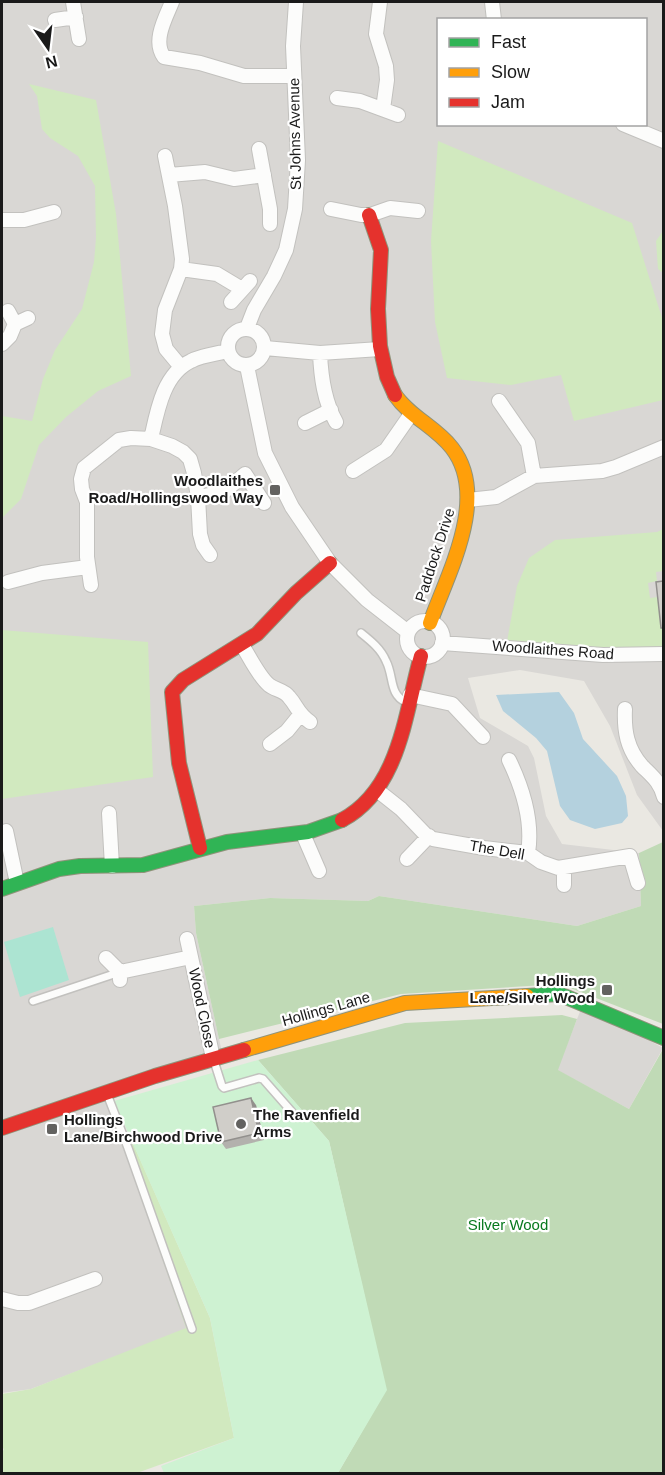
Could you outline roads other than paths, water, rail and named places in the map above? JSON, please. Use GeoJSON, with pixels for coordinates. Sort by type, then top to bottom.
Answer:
{"type":"FeatureCollection","features":[{"type":"Feature","properties":{"kind":"street"},"geometry":{"type":"LineString","coordinates":[[73,2],[79,39]]}},
{"type":"Feature","properties":{"kind":"street"},"geometry":{"type":"LineString","coordinates":[[172,2],[164,19],[159,42],[159,51],[164,57],[200,63],[244,76],[294,76]]}},
{"type":"Feature","properties":{"kind":"street","name":"St Johns Avenue"},"geometry":{"type":"LineString","coordinates":[[247,328],[286,250],[295,209],[298,160],[294,76],[296,2]]}},
{"type":"Feature","properties":{"kind":"street"},"geometry":{"type":"LineString","coordinates":[[380,2],[376,34],[386,66],[387,88],[383,109]]}},
{"type":"Feature","properties":{"kind":"street"},"geometry":{"type":"LineString","coordinates":[[386,2],[393,2]]}},
{"type":"Feature","properties":{"kind":"street"},"geometry":{"type":"LineString","coordinates":[[492,2],[494,18]]}},
{"type":"Feature","properties":{"kind":"street"},"geometry":{"type":"LineString","coordinates":[[55,20],[76,17]]}},
{"type":"Feature","properties":{"kind":"street"},"geometry":{"type":"LineString","coordinates":[[337,98],[360,102],[398,115]]}},
{"type":"Feature","properties":{"kind":"street"},"geometry":{"type":"LineString","coordinates":[[628,126],[663,141]]}},
{"type":"Feature","properties":{"kind":"street"},"geometry":{"type":"LineString","coordinates":[[260,149],[270,209],[270,224]]}},
{"type":"Feature","properties":{"kind":"street"},"geometry":{"type":"LineString","coordinates":[[165,156],[182,269],[165,310],[162,334],[166,349],[181,367]]}},
{"type":"Feature","properties":{"kind":"street"},"geometry":{"type":"LineString","coordinates":[[169,175],[205,172],[234,179],[264,175]]}},
{"type":"Feature","properties":{"kind":"street"},"geometry":{"type":"LineString","coordinates":[[331,209],[361,215],[369,215],[390,208],[418,211]]}},
{"type":"Feature","properties":{"kind":"street"},"geometry":{"type":"LineString","coordinates":[[2,220],[42,223],[54,212]]}},
{"type":"Feature","properties":{"kind":"street","name":"Paddock Drive"},"geometry":{"type":"LineString","coordinates":[[369,215],[381,249],[378,317],[380,349],[394,395],[411,414],[452,447],[465,472],[468,500],[463,532],[430,623]]}},
{"type":"Feature","properties":{"kind":"street"},"geometry":{"type":"LineString","coordinates":[[182,269],[217,274],[246,285],[231,302]]}},
{"type":"Feature","properties":{"kind":"street"},"geometry":{"type":"LineString","coordinates":[[2,344],[22,321],[8,311]]}},
{"type":"Feature","properties":{"kind":"street"},"geometry":{"type":"LineString","coordinates":[[247,328],[259,333],[263,338],[265,348],[258,362],[247,366],[235,362],[228,351],[230,339],[234,333],[247,328]]}},
{"type":"Feature","properties":{"kind":"street"},"geometry":{"type":"LineString","coordinates":[[265,348],[320,353],[380,349]]}},
{"type":"Feature","properties":{"kind":"street"},"geometry":{"type":"LineString","coordinates":[[151,439],[159,403],[173,376],[192,360],[228,351]]}},
{"type":"Feature","properties":{"kind":"street"},"geometry":{"type":"LineString","coordinates":[[305,423],[334,416],[321,373],[320,353]]}},
{"type":"Feature","properties":{"kind":"street"},"geometry":{"type":"LineString","coordinates":[[247,366],[265,453],[292,507],[330,563],[368,600],[408,632]]}},
{"type":"Feature","properties":{"kind":"street"},"geometry":{"type":"LineString","coordinates":[[499,401],[528,443],[534,476]]}},
{"type":"Feature","properties":{"kind":"street"},"geometry":{"type":"LineString","coordinates":[[353,471],[386,450],[411,414]]}},
{"type":"Feature","properties":{"kind":"street"},"geometry":{"type":"LineString","coordinates":[[91,585],[88,567],[87,502],[81,478],[84,468],[119,440],[151,439],[172,446],[190,459],[198,496],[200,534],[203,545],[210,555]]}},
{"type":"Feature","properties":{"kind":"street"},"geometry":{"type":"LineString","coordinates":[[468,500],[496,497],[534,476],[602,471],[663,447]]}},
{"type":"Feature","properties":{"kind":"street"},"geometry":{"type":"LineString","coordinates":[[198,496],[224,492],[245,474],[264,503]]}},
{"type":"Feature","properties":{"kind":"street"},"geometry":{"type":"LineString","coordinates":[[200,848],[179,763],[172,692],[183,680],[242,645],[265,628],[296,593],[330,563]]}},
{"type":"Feature","properties":{"kind":"street"},"geometry":{"type":"LineString","coordinates":[[8,582],[42,573],[88,567]]}},
{"type":"Feature","properties":{"kind":"street"},"geometry":{"type":"LineString","coordinates":[[417,623],[430,623],[440,630],[442,643],[439,650],[434,654],[415,655],[409,649],[408,632],[417,623]]}},
{"type":"Feature","properties":{"kind":"street","name":"Woodlaithes Road"},"geometry":{"type":"LineString","coordinates":[[442,643],[603,655],[663,654]]}},
{"type":"Feature","properties":{"kind":"street"},"geometry":{"type":"LineString","coordinates":[[242,645],[265,681],[288,695],[305,718],[270,744]]}},
{"type":"Feature","properties":{"kind":"street"},"geometry":{"type":"LineString","coordinates":[[2,889],[68,867],[143,865],[200,848],[303,834],[335,824],[351,816],[377,790],[392,757],[420,656]]}},
{"type":"Feature","properties":{"kind":"street"},"geometry":{"type":"LineString","coordinates":[[409,699],[452,704],[483,737]]}},
{"type":"Feature","properties":{"kind":"street"},"geometry":{"type":"LineString","coordinates":[[625,709],[624,725],[628,745],[639,762],[661,780],[663,797]]}},
{"type":"Feature","properties":{"kind":"street"},"geometry":{"type":"LineString","coordinates":[[509,760],[524,797],[531,836],[528,853]]}},
{"type":"Feature","properties":{"kind":"street","name":"The Dell"},"geometry":{"type":"LineString","coordinates":[[377,790],[429,836],[484,848],[528,853],[553,867],[630,856],[638,883]]}},
{"type":"Feature","properties":{"kind":"street"},"geometry":{"type":"LineString","coordinates":[[108,813],[112,866]]}},
{"type":"Feature","properties":{"kind":"street"},"geometry":{"type":"LineString","coordinates":[[6,831],[17,883]]}},
{"type":"Feature","properties":{"kind":"street"},"geometry":{"type":"LineString","coordinates":[[303,834],[319,871]]}},
{"type":"Feature","properties":{"kind":"street"},"geometry":{"type":"LineString","coordinates":[[407,859],[429,836]]}},
{"type":"Feature","properties":{"kind":"street"},"geometry":{"type":"LineString","coordinates":[[564,867],[564,885]]}},
{"type":"Feature","properties":{"kind":"street","name":"Wood Close"},"geometry":{"type":"LineString","coordinates":[[187,939],[213,1058]]}},
{"type":"Feature","properties":{"kind":"street","name":"Wood Close"},"geometry":{"type":"LineString","coordinates":[[120,976],[191,957]]}},
{"type":"Feature","properties":{"kind":"street"},"geometry":{"type":"LineString","coordinates":[[106,958],[120,976]]}},
{"type":"Feature","properties":{"kind":"street","name":"Hollings Lane"},"geometry":{"type":"LineString","coordinates":[[2,1128],[213,1058],[405,1003],[559,994],[663,1038]]}},
{"type":"Feature","properties":{"kind":"street"},"geometry":{"type":"LineString","coordinates":[[3,1301],[29,1303],[95,1279]]}},
{"type":"Feature","properties":{"kind":"lane"},"geometry":{"type":"LineString","coordinates":[[362,633],[375,644],[386,662],[397,697],[409,699]]}},
{"type":"Feature","properties":{"kind":"lane"},"geometry":{"type":"LineString","coordinates":[[33,1001],[120,976]]}},
{"type":"Feature","properties":{"kind":"lane"},"geometry":{"type":"LineString","coordinates":[[213,1058],[224,1088],[263,1078],[292,1112]]}},
{"type":"Feature","properties":{"kind":"lane"},"geometry":{"type":"LineString","coordinates":[[106,1092],[192,1329]]}},
{"type":"Feature","properties":{"kind":"water"},"geometry":{"type":"Polygon","coordinates":[[[559,692],[574,713],[583,739],[617,776],[626,796],[628,816],[622,823],[595,829],[570,820],[560,806],[547,751],[536,738],[503,711],[496,695],[559,692]]]}},
{"type":"Feature","properties":{"kind":"place","name":"Woodlaithes Road/Hollingswood Way"},"geometry":{"type":"Point","coordinates":[275,490]}},
{"type":"Feature","properties":{"kind":"place","name":"Hollings Lane/Silver Wood"},"geometry":{"type":"Point","coordinates":[607,990]}},
{"type":"Feature","properties":{"kind":"place","name":"The Ravenfield Arms"},"geometry":{"type":"Point","coordinates":[241,1124]}},
{"type":"Feature","properties":{"kind":"place","name":"Hollings Lane/Birchwood Drive"},"geometry":{"type":"Point","coordinates":[52,1129]}},
{"type":"Feature","properties":{"kind":"park label","name":"Silver Wood"},"geometry":{"type":"Point","coordinates":[508,1225]}}]}
